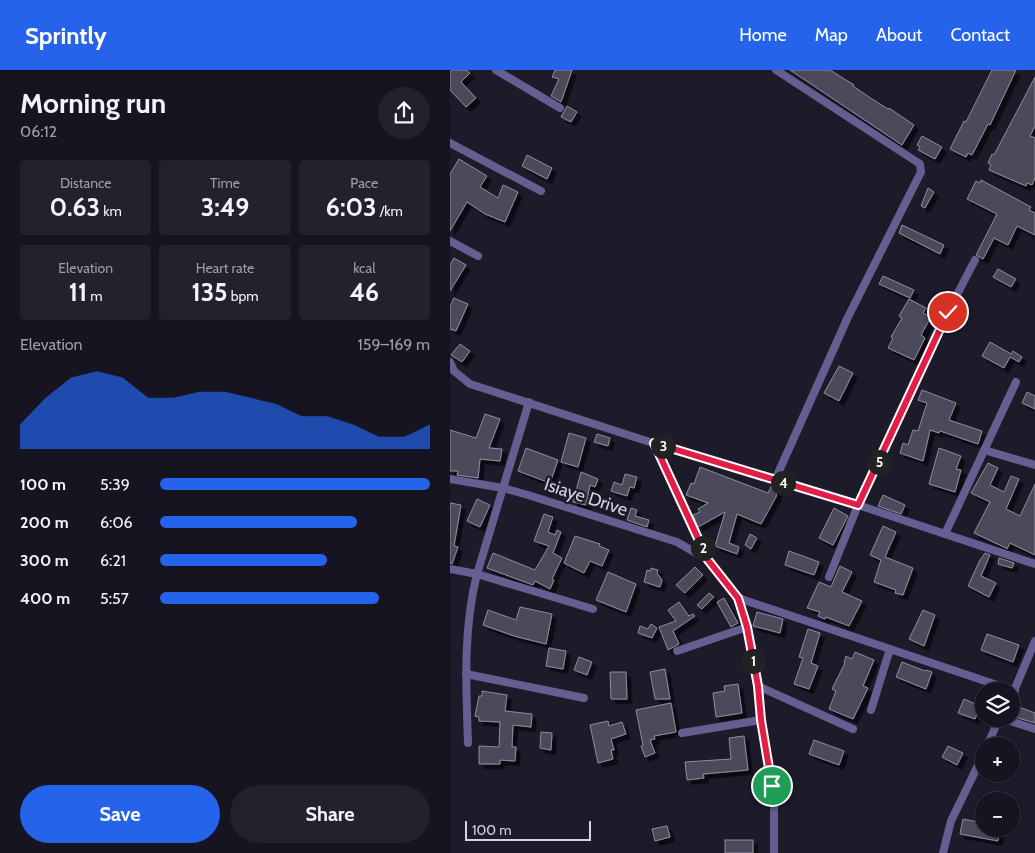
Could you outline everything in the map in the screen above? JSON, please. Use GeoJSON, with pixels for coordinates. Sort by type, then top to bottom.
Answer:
{"type":"FeatureCollection","features":[{"type":"Feature","properties":{"kind":"street"},"geometry":{"type":"LineString","coordinates":[[496,70],[560,108]]}},
{"type":"Feature","properties":{"kind":"street"},"geometry":{"type":"LineString","coordinates":[[776,70],[920,164],[921,172],[848,318],[776,480]]}},
{"type":"Feature","properties":{"kind":"street"},"geometry":{"type":"LineString","coordinates":[[450,142],[542,191]]}},
{"type":"Feature","properties":{"kind":"street"},"geometry":{"type":"LineString","coordinates":[[450,241],[478,256]]}},
{"type":"Feature","properties":{"kind":"street"},"geometry":{"type":"LineString","coordinates":[[829,577],[858,505],[948,312],[975,260]]}},
{"type":"Feature","properties":{"kind":"street"},"geometry":{"type":"LineString","coordinates":[[450,362],[454,371],[470,384],[654,443],[858,505],[1035,564]]}},
{"type":"Feature","properties":{"kind":"street"},"geometry":{"type":"LineString","coordinates":[[946,534],[1016,382]]}},
{"type":"Feature","properties":{"kind":"street"},"geometry":{"type":"LineString","coordinates":[[468,743],[466,674],[470,602],[476,574],[529,402]]}},
{"type":"Feature","properties":{"kind":"street"},"geometry":{"type":"LineString","coordinates":[[654,443],[708,560],[738,598],[747,627],[758,686],[761,720],[774,800],[774,853]]}},
{"type":"Feature","properties":{"kind":"street"},"geometry":{"type":"LineString","coordinates":[[984,450],[1035,465]]}},
{"type":"Feature","properties":{"kind":"street","name":"Isiaye Drive"},"geometry":{"type":"LineString","coordinates":[[450,479],[528,494],[677,542],[708,560]]}},
{"type":"Feature","properties":{"kind":"street"},"geometry":{"type":"LineString","coordinates":[[450,569],[476,574],[594,609]]}},
{"type":"Feature","properties":{"kind":"street"},"geometry":{"type":"LineString","coordinates":[[738,598],[890,649],[978,682]]}},
{"type":"Feature","properties":{"kind":"street"},"geometry":{"type":"LineString","coordinates":[[677,651],[747,627]]}},
{"type":"Feature","properties":{"kind":"street"},"geometry":{"type":"LineString","coordinates":[[1018,682],[1035,641]]}},
{"type":"Feature","properties":{"kind":"street"},"geometry":{"type":"LineString","coordinates":[[871,710],[890,649]]}},
{"type":"Feature","properties":{"kind":"street"},"geometry":{"type":"LineString","coordinates":[[466,674],[584,698]]}},
{"type":"Feature","properties":{"kind":"street"},"geometry":{"type":"LineString","coordinates":[[758,686],[853,729]]}},
{"type":"Feature","properties":{"kind":"street"},"geometry":{"type":"LineString","coordinates":[[682,734],[761,720]]}},
{"type":"Feature","properties":{"kind":"street"},"geometry":{"type":"LineString","coordinates":[[1020,724],[1035,729]]}},
{"type":"Feature","properties":{"kind":"street"},"geometry":{"type":"LineString","coordinates":[[943,853],[951,821],[975,772]]}},
{"type":"Feature","properties":{"kind":"building"},"geometry":{"type":"Polygon","coordinates":[[[452,70],[466,70],[470,73],[461,82],[476,98],[466,107],[450,90],[450,72],[452,70]]]}},
{"type":"Feature","properties":{"kind":"building"},"geometry":{"type":"Polygon","coordinates":[[[555,70],[572,70],[561,102],[551,96],[559,79],[552,77],[555,70]]]}},
{"type":"Feature","properties":{"kind":"building"},"geometry":{"type":"Polygon","coordinates":[[[790,70],[830,70],[914,125],[902,145],[790,70]]]}},
{"type":"Feature","properties":{"kind":"building"},"geometry":{"type":"Polygon","coordinates":[[[992,70],[1016,70],[990,125],[988,124],[972,155],[968,153],[966,157],[950,149],[992,70]]]}},
{"type":"Feature","properties":{"kind":"building"},"geometry":{"type":"Polygon","coordinates":[[[1035,77],[1035,126],[1030,136],[1035,138],[1035,178],[1032,185],[1027,183],[1026,186],[989,170],[991,165],[988,163],[1035,77]]]}},
{"type":"Feature","properties":{"kind":"building"},"geometry":{"type":"Polygon","coordinates":[[[567,106],[577,112],[571,122],[561,117],[567,106]]]}},
{"type":"Feature","properties":{"kind":"building"},"geometry":{"type":"Polygon","coordinates":[[[922,136],[942,147],[935,159],[918,150],[920,147],[917,145],[922,136]]]}},
{"type":"Feature","properties":{"kind":"building"},"geometry":{"type":"Polygon","coordinates":[[[527,155],[552,168],[547,179],[522,166],[527,155]]]}},
{"type":"Feature","properties":{"kind":"building"},"geometry":{"type":"Polygon","coordinates":[[[459,159],[487,176],[480,187],[498,198],[503,185],[518,192],[505,222],[485,214],[467,202],[450,231],[450,174],[459,159]]]}},
{"type":"Feature","properties":{"kind":"building"},"geometry":{"type":"Polygon","coordinates":[[[981,180],[1031,207],[1029,210],[1035,213],[1035,235],[1017,226],[1008,245],[994,238],[983,259],[976,255],[997,214],[967,199],[976,181],[980,183],[981,180]]]}},
{"type":"Feature","properties":{"kind":"building"},"geometry":{"type":"Polygon","coordinates":[[[928,188],[934,192],[925,208],[921,206],[928,188]]]}},
{"type":"Feature","properties":{"kind":"building"},"geometry":{"type":"Polygon","coordinates":[[[902,225],[944,245],[940,254],[899,233],[902,225]]]}},
{"type":"Feature","properties":{"kind":"building"},"geometry":{"type":"Polygon","coordinates":[[[454,258],[466,265],[450,291],[450,265],[454,258]]]}},
{"type":"Feature","properties":{"kind":"building"},"geometry":{"type":"Polygon","coordinates":[[[998,269],[1016,279],[1011,287],[993,277],[998,269]]]}},
{"type":"Feature","properties":{"kind":"building"},"geometry":{"type":"Polygon","coordinates":[[[883,276],[914,290],[910,298],[879,284],[883,276]]]}},
{"type":"Feature","properties":{"kind":"building"},"geometry":{"type":"Polygon","coordinates":[[[454,298],[468,304],[456,331],[450,329],[450,306],[454,298]]]}},
{"type":"Feature","properties":{"kind":"building"},"geometry":{"type":"Polygon","coordinates":[[[909,299],[926,308],[923,313],[931,317],[921,335],[925,338],[914,360],[888,348],[893,338],[891,337],[902,318],[899,316],[909,299]]]}},
{"type":"Feature","properties":{"kind":"building"},"geometry":{"type":"Polygon","coordinates":[[[990,342],[1011,354],[1013,351],[1022,357],[1019,362],[1010,357],[1004,368],[982,356],[990,342]]]}},
{"type":"Feature","properties":{"kind":"building"},"geometry":{"type":"Polygon","coordinates":[[[460,344],[470,351],[462,362],[451,355],[460,344]]]}},
{"type":"Feature","properties":{"kind":"building"},"geometry":{"type":"Polygon","coordinates":[[[839,366],[853,373],[839,401],[824,393],[839,366]]]}},
{"type":"Feature","properties":{"kind":"building"},"geometry":{"type":"Polygon","coordinates":[[[922,390],[956,403],[949,420],[982,431],[978,444],[940,431],[939,433],[930,430],[923,461],[900,453],[903,443],[908,445],[913,430],[918,431],[927,403],[918,400],[922,390]]]}},
{"type":"Feature","properties":{"kind":"building"},"geometry":{"type":"Polygon","coordinates":[[[1027,392],[1035,396],[1035,409],[1022,403],[1027,392]]]}},
{"type":"Feature","properties":{"kind":"building"},"geometry":{"type":"Polygon","coordinates":[[[485,414],[500,419],[489,448],[502,449],[500,461],[480,459],[478,478],[457,475],[458,471],[450,471],[450,430],[476,438],[485,414]]]}},
{"type":"Feature","properties":{"kind":"building"},"geometry":{"type":"Polygon","coordinates":[[[569,433],[586,438],[578,467],[561,462],[569,433]]]}},
{"type":"Feature","properties":{"kind":"building"},"geometry":{"type":"Polygon","coordinates":[[[597,434],[610,438],[608,446],[594,442],[597,434]]]}},
{"type":"Feature","properties":{"kind":"building"},"geometry":{"type":"Polygon","coordinates":[[[526,448],[558,460],[550,483],[518,471],[526,448]]]}},
{"type":"Feature","properties":{"kind":"building"},"geometry":{"type":"Polygon","coordinates":[[[939,448],[961,456],[956,469],[961,470],[955,492],[929,484],[939,448]]]}},
{"type":"Feature","properties":{"kind":"building"},"geometry":{"type":"Polygon","coordinates":[[[988,463],[998,468],[990,485],[1004,492],[1011,476],[1019,479],[1006,509],[1020,516],[1035,484],[1035,555],[1010,543],[1007,549],[974,533],[990,502],[971,493],[988,463]]]}},
{"type":"Feature","properties":{"kind":"building"},"geometry":{"type":"Polygon","coordinates":[[[700,467],[768,493],[772,485],[778,487],[776,497],[761,524],[737,514],[729,543],[739,547],[737,554],[715,546],[725,512],[698,527],[693,515],[700,512],[698,509],[708,503],[686,495],[691,483],[694,484],[700,467]]]}},
{"type":"Feature","properties":{"kind":"building"},"geometry":{"type":"Polygon","coordinates":[[[581,472],[598,479],[595,487],[590,485],[586,505],[573,502],[581,472]]]}},
{"type":"Feature","properties":{"kind":"building"},"geometry":{"type":"Polygon","coordinates":[[[625,474],[637,477],[634,488],[630,487],[627,496],[611,491],[614,482],[622,485],[625,474]]]}},
{"type":"Feature","properties":{"kind":"building"},"geometry":{"type":"Polygon","coordinates":[[[883,495],[905,505],[901,514],[878,506],[883,495]]]}},
{"type":"Feature","properties":{"kind":"building"},"geometry":{"type":"Polygon","coordinates":[[[477,499],[490,505],[480,527],[467,521],[477,499]]]}},
{"type":"Feature","properties":{"kind":"building"},"geometry":{"type":"Polygon","coordinates":[[[450,503],[461,505],[454,546],[458,547],[452,564],[450,563],[450,503]]]}},
{"type":"Feature","properties":{"kind":"building"},"geometry":{"type":"Polygon","coordinates":[[[631,508],[637,510],[635,516],[649,520],[647,527],[627,520],[631,508]]]}},
{"type":"Feature","properties":{"kind":"building"},"geometry":{"type":"Polygon","coordinates":[[[834,508],[848,516],[833,545],[819,538],[834,508]]]}},
{"type":"Feature","properties":{"kind":"building"},"geometry":{"type":"Polygon","coordinates":[[[544,514],[553,517],[548,532],[555,535],[557,530],[561,532],[553,553],[562,558],[552,579],[554,580],[550,589],[535,581],[533,585],[487,568],[493,553],[535,570],[549,546],[534,541],[544,514]]]}},
{"type":"Feature","properties":{"kind":"building"},"geometry":{"type":"Polygon","coordinates":[[[883,526],[896,532],[885,557],[913,568],[903,595],[895,593],[896,590],[874,582],[881,560],[870,555],[883,526]]]}},
{"type":"Feature","properties":{"kind":"building"},"geometry":{"type":"Polygon","coordinates":[[[750,534],[757,538],[751,549],[745,545],[750,534]]]}},
{"type":"Feature","properties":{"kind":"building"},"geometry":{"type":"Polygon","coordinates":[[[575,536],[600,544],[599,546],[609,550],[602,566],[590,561],[584,573],[564,563],[575,536]]]}},
{"type":"Feature","properties":{"kind":"building"},"geometry":{"type":"Polygon","coordinates":[[[789,551],[819,562],[814,575],[785,565],[789,551]]]}},
{"type":"Feature","properties":{"kind":"building"},"geometry":{"type":"Polygon","coordinates":[[[985,553],[990,555],[981,576],[996,583],[989,597],[968,586],[985,553]]]}},
{"type":"Feature","properties":{"kind":"building"},"geometry":{"type":"Polygon","coordinates":[[[999,558],[1014,563],[1012,568],[998,564],[999,558]]]}},
{"type":"Feature","properties":{"kind":"building"},"geometry":{"type":"Polygon","coordinates":[[[840,566],[852,572],[842,592],[862,601],[849,626],[826,617],[825,619],[818,616],[820,612],[807,608],[819,582],[831,587],[840,566]]]}},
{"type":"Feature","properties":{"kind":"building"},"geometry":{"type":"Polygon","coordinates":[[[695,567],[703,575],[685,593],[676,585],[695,567]]]}},
{"type":"Feature","properties":{"kind":"building"},"geometry":{"type":"Polygon","coordinates":[[[651,568],[658,570],[657,573],[662,580],[660,587],[644,582],[647,570],[651,571],[651,568]]]}},
{"type":"Feature","properties":{"kind":"building"},"geometry":{"type":"Polygon","coordinates":[[[608,572],[636,584],[626,612],[596,600],[608,572]]]}},
{"type":"Feature","properties":{"kind":"building"},"geometry":{"type":"Polygon","coordinates":[[[709,593],[714,597],[702,609],[697,605],[709,593]]]}},
{"type":"Feature","properties":{"kind":"building"},"geometry":{"type":"Polygon","coordinates":[[[724,598],[738,623],[731,627],[717,602],[724,598]]]}},
{"type":"Feature","properties":{"kind":"building"},"geometry":{"type":"Polygon","coordinates":[[[679,602],[689,616],[693,614],[695,616],[673,631],[679,644],[668,650],[659,627],[676,621],[668,610],[679,602]]]}},
{"type":"Feature","properties":{"kind":"building"},"geometry":{"type":"Polygon","coordinates":[[[520,607],[552,614],[546,644],[514,636],[483,625],[488,610],[516,620],[520,607]]]}},
{"type":"Feature","properties":{"kind":"building"},"geometry":{"type":"Polygon","coordinates":[[[923,610],[935,615],[924,646],[909,639],[923,610]]]}},
{"type":"Feature","properties":{"kind":"building"},"geometry":{"type":"Polygon","coordinates":[[[757,612],[783,619],[780,633],[753,626],[757,612]]]}},
{"type":"Feature","properties":{"kind":"building"},"geometry":{"type":"Polygon","coordinates":[[[651,624],[657,628],[652,638],[638,633],[640,626],[648,629],[651,624]]]}},
{"type":"Feature","properties":{"kind":"building"},"geometry":{"type":"Polygon","coordinates":[[[808,629],[820,633],[811,663],[818,666],[809,689],[794,684],[803,658],[799,657],[808,629]]]}},
{"type":"Feature","properties":{"kind":"building"},"geometry":{"type":"Polygon","coordinates":[[[987,634],[1019,645],[1013,662],[981,650],[987,634]]]}},
{"type":"Feature","properties":{"kind":"building"},"geometry":{"type":"Polygon","coordinates":[[[549,648],[566,651],[563,669],[546,666],[549,648]]]}},
{"type":"Feature","properties":{"kind":"building"},"geometry":{"type":"Polygon","coordinates":[[[855,652],[874,660],[863,686],[868,688],[853,719],[829,709],[836,691],[832,689],[845,663],[846,656],[852,659],[855,652]]]}},
{"type":"Feature","properties":{"kind":"building"},"geometry":{"type":"Polygon","coordinates":[[[579,657],[592,662],[587,675],[574,670],[579,657]]]}},
{"type":"Feature","properties":{"kind":"building"},"geometry":{"type":"Polygon","coordinates":[[[902,662],[932,672],[926,689],[896,677],[902,662]]]}},
{"type":"Feature","properties":{"kind":"building"},"geometry":{"type":"Polygon","coordinates":[[[665,669],[670,699],[655,699],[650,672],[665,669]]]}},
{"type":"Feature","properties":{"kind":"building"},"geometry":{"type":"Polygon","coordinates":[[[610,672],[626,672],[627,699],[611,699],[610,672]]]}},
{"type":"Feature","properties":{"kind":"building"},"geometry":{"type":"Polygon","coordinates":[[[738,684],[742,713],[716,717],[713,693],[725,691],[724,686],[738,684]]]}},
{"type":"Feature","properties":{"kind":"building"},"geometry":{"type":"Polygon","coordinates":[[[482,691],[507,695],[505,711],[532,714],[531,727],[513,725],[512,747],[516,747],[515,761],[500,760],[500,764],[479,764],[479,746],[499,747],[500,722],[479,721],[479,717],[475,716],[479,696],[482,696],[482,691]]]}},
{"type":"Feature","properties":{"kind":"building"},"geometry":{"type":"Polygon","coordinates":[[[964,699],[975,704],[975,719],[958,713],[964,699]]]}},
{"type":"Feature","properties":{"kind":"building"},"geometry":{"type":"Polygon","coordinates":[[[671,703],[676,732],[654,736],[655,739],[650,740],[655,753],[645,757],[641,746],[643,745],[636,710],[671,703]]]}},
{"type":"Feature","properties":{"kind":"building"},"geometry":{"type":"Polygon","coordinates":[[[1020,707],[1035,713],[1035,723],[1020,718],[1020,707]]]}},
{"type":"Feature","properties":{"kind":"building"},"geometry":{"type":"Polygon","coordinates":[[[608,721],[609,726],[622,722],[626,734],[611,739],[614,750],[611,750],[613,759],[598,763],[590,725],[608,721]]]}},
{"type":"Feature","properties":{"kind":"building"},"geometry":{"type":"Polygon","coordinates":[[[541,732],[552,733],[551,750],[540,748],[541,732]]]}},
{"type":"Feature","properties":{"kind":"building"},"geometry":{"type":"Polygon","coordinates":[[[744,736],[748,770],[703,774],[704,778],[687,780],[685,762],[731,759],[729,738],[744,736]]]}},
{"type":"Feature","properties":{"kind":"building"},"geometry":{"type":"Polygon","coordinates":[[[814,740],[844,751],[839,765],[809,754],[814,740]]]}},
{"type":"Feature","properties":{"kind":"building"},"geometry":{"type":"Polygon","coordinates":[[[948,746],[963,753],[957,765],[942,757],[948,746]]]}},
{"type":"Feature","properties":{"kind":"building"},"geometry":{"type":"Polygon","coordinates":[[[963,819],[975,821],[975,837],[960,834],[963,819]]]}},
{"type":"Feature","properties":{"kind":"building"},"geometry":{"type":"Polygon","coordinates":[[[667,826],[670,837],[655,841],[652,829],[667,826]]]}},
{"type":"Feature","properties":{"kind":"building"},"geometry":{"type":"Polygon","coordinates":[[[976,837],[999,837],[998,841],[976,837]]]}},
{"type":"Feature","properties":{"kind":"building"},"geometry":{"type":"Polygon","coordinates":[[[725,840],[753,840],[753,853],[725,853],[725,840]]]}},
{"type":"Feature","properties":{"kind":"route"},"geometry":{"type":"LineString","coordinates":[[772,786],[761,720],[758,686],[747,627],[738,598],[708,560],[654,443],[858,505],[948,312]]}}]}
